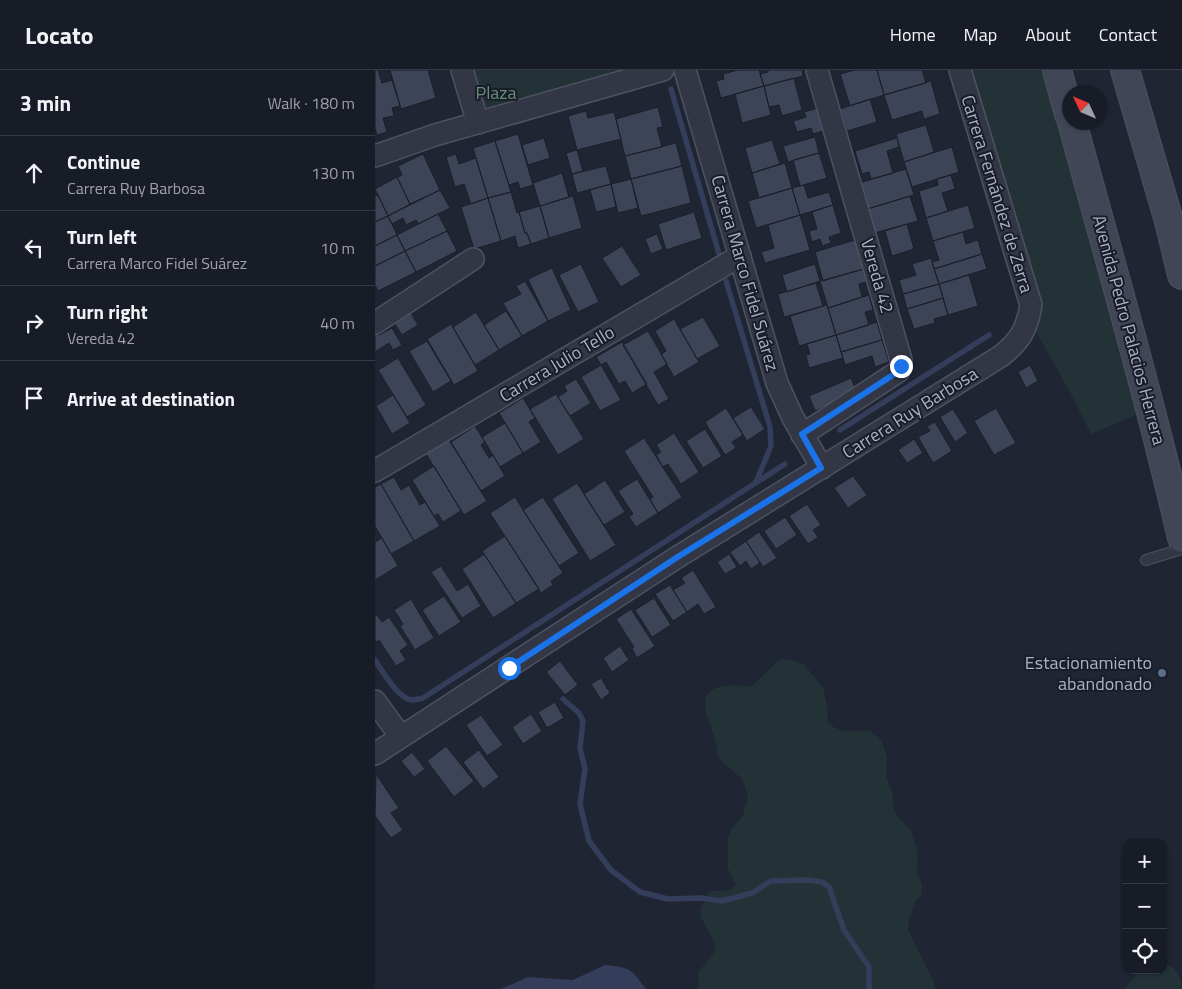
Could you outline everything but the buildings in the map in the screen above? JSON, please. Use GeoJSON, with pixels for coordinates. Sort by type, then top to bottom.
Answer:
{"type":"FeatureCollection","features":[{"type":"Feature","properties":{"kind":"main road"},"geometry":{"type":"LineString","coordinates":[[1057,70],[1062,88]]}},
{"type":"Feature","properties":{"kind":"main road"},"geometry":{"type":"LineString","coordinates":[[1125,70],[1169,221],[1182,275]]}},
{"type":"Feature","properties":{"kind":"main road","name":"Avenida Pedro Palacios Herrera"},"geometry":{"type":"LineString","coordinates":[[1074,130],[1166,468],[1182,538]]}},
{"type":"Feature","properties":{"kind":"street"},"geometry":{"type":"LineString","coordinates":[[462,70],[477,123]]}},
{"type":"Feature","properties":{"kind":"street"},"geometry":{"type":"LineString","coordinates":[[375,155],[435,135],[663,70]]}},
{"type":"Feature","properties":{"kind":"street","name":"Carrera Marco Fidel Suárez"},"geometry":{"type":"LineString","coordinates":[[685,70],[777,383],[821,468]]}},
{"type":"Feature","properties":{"kind":"street","name":"Vereda 42"},"geometry":{"type":"LineString","coordinates":[[802,434],[899,371],[901,366],[896,341],[817,70]]}},
{"type":"Feature","properties":{"kind":"street","name":"Carrera Fernández de Zerra"},"geometry":{"type":"LineString","coordinates":[[959,70],[1027,289],[1031,305],[1029,320]]}},
{"type":"Feature","properties":{"kind":"street","name":"Carrera Julio Tello"},"geometry":{"type":"LineString","coordinates":[[375,471],[740,256]]}},
{"type":"Feature","properties":{"kind":"street"},"geometry":{"type":"LineString","coordinates":[[375,323],[473,259]]}},
{"type":"Feature","properties":{"kind":"street","name":"Carrera Ruy Barbosa"},"geometry":{"type":"LineString","coordinates":[[375,754],[676,558],[1001,356],[1015,345],[1029,320]]}},
{"type":"Feature","properties":{"kind":"street"},"geometry":{"type":"LineString","coordinates":[[375,701],[401,738]]}},
{"type":"Feature","properties":{"kind":"lane"},"geometry":{"type":"LineString","coordinates":[[1145,560],[1182,549]]}},
{"type":"Feature","properties":{"kind":"green space","name":"Plaza"},"geometry":{"type":"Polygon","coordinates":[[[462,70],[663,70],[478,123],[462,70]]]}},
{"type":"Feature","properties":{"kind":"green space"},"geometry":{"type":"Polygon","coordinates":[[[960,70],[1057,70],[1062,88],[1062,130],[1073,130],[1150,409],[1091,434],[1029,319],[960,70]]]}},
{"type":"Feature","properties":{"kind":"green space"},"geometry":{"type":"Polygon","coordinates":[[[788,659],[804,664],[823,688],[827,705],[828,723],[842,730],[869,730],[882,741],[887,758],[886,776],[892,792],[894,810],[911,830],[918,853],[917,870],[922,886],[921,895],[915,902],[908,930],[934,982],[935,989],[699,989],[698,972],[716,951],[712,937],[701,918],[701,908],[708,893],[730,890],[736,884],[728,869],[728,838],[731,830],[743,815],[748,798],[743,780],[718,758],[716,741],[705,706],[706,699],[709,693],[725,686],[752,686],[779,660],[788,659]]]}},
{"type":"Feature","properties":{"kind":"green space"},"geometry":{"type":"Polygon","coordinates":[[[1167,965],[1175,969],[1181,981],[1182,989],[1124,989],[1137,974],[1167,974],[1167,965]]]}},
{"type":"Feature","properties":{"kind":"water"},"geometry":{"type":"Polygon","coordinates":[[[605,965],[630,970],[646,989],[501,989],[528,977],[573,980],[605,965]]]}},
{"type":"Feature","properties":{"kind":"waterway"},"geometry":{"type":"LineString","coordinates":[[671,89],[719,254]]}},
{"type":"Feature","properties":{"kind":"waterway"},"geometry":{"type":"LineString","coordinates":[[726,281],[770,427],[771,446],[756,482]]}},
{"type":"Feature","properties":{"kind":"waterway"},"geometry":{"type":"LineString","coordinates":[[840,430],[989,335]]}},
{"type":"Feature","properties":{"kind":"waterway"},"geometry":{"type":"LineString","coordinates":[[375,660],[391,683],[406,698],[411,700],[423,698],[785,464]]}},
{"type":"Feature","properties":{"kind":"waterway"},"geometry":{"type":"LineString","coordinates":[[563,699],[579,713],[583,721],[580,748],[585,769],[580,804],[589,841],[611,870],[640,892],[668,899],[701,898],[722,901],[752,893],[771,881],[809,880],[822,882],[829,887],[844,930],[869,967],[869,989]]}},
{"type":"Feature","properties":{"kind":"place","name":"Estacionamiento abandonado"},"geometry":{"type":"Point","coordinates":[1162,673]}},
{"type":"Feature","properties":{"kind":"route"},"geometry":{"type":"LineString","coordinates":[[509,668],[676,558],[821,468],[802,434],[899,371],[901,366]]}}]}
